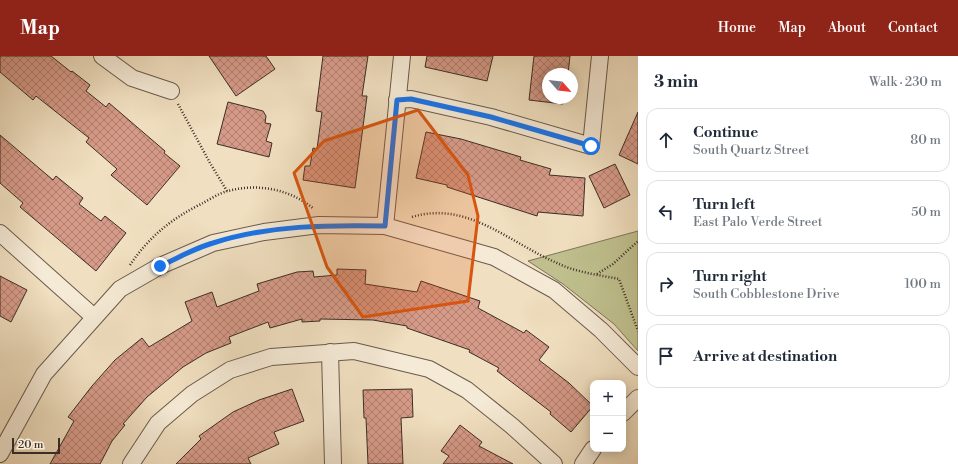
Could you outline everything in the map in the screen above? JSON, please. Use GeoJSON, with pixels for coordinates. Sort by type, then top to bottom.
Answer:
{"type":"FeatureCollection","features":[{"type":"Feature","properties":{"kind":"street"},"geometry":{"type":"LineString","coordinates":[[385,226],[402,56]]}},
{"type":"Feature","properties":{"kind":"street"},"geometry":{"type":"LineString","coordinates":[[397,100],[411,99],[491,117],[591,146],[600,56]]}},
{"type":"Feature","properties":{"kind":"street"},"geometry":{"type":"LineString","coordinates":[[106,57],[132,78],[171,91]]}},
{"type":"Feature","properties":{"kind":"street"},"geometry":{"type":"LineString","coordinates":[[0,454],[44,374],[120,289],[160,266],[213,243],[264,232],[319,225],[385,226],[494,257],[554,290],[602,330],[638,367]]}},
{"type":"Feature","properties":{"kind":"street"},"geometry":{"type":"LineString","coordinates":[[0,233],[94,317]]}},
{"type":"Feature","properties":{"kind":"street"},"geometry":{"type":"LineString","coordinates":[[131,464],[158,423],[192,394],[230,370],[272,357],[354,351],[429,369],[467,390],[512,426],[554,464]]}},
{"type":"Feature","properties":{"kind":"street"},"geometry":{"type":"LineString","coordinates":[[330,352],[333,464]]}},
{"type":"Feature","properties":{"kind":"street"},"geometry":{"type":"LineString","coordinates":[[626,410],[638,398]]}},
{"type":"Feature","properties":{"kind":"street"},"geometry":{"type":"LineString","coordinates":[[583,464],[591,452]]}},
{"type":"Feature","properties":{"kind":"path"},"geometry":{"type":"LineString","coordinates":[[171,91],[227,191]]}},
{"type":"Feature","properties":{"kind":"path"},"geometry":{"type":"LineString","coordinates":[[127,268],[155,233],[179,215],[227,191],[257,186],[284,192],[302,199],[332,225]]}},
{"type":"Feature","properties":{"kind":"path"},"geometry":{"type":"LineString","coordinates":[[385,226],[424,213],[449,212],[496,229],[559,264],[619,280],[638,331]]}},
{"type":"Feature","properties":{"kind":"path"},"geometry":{"type":"LineString","coordinates":[[596,274],[613,264],[638,241]]}},
{"type":"Feature","properties":{"kind":"highlighted area"},"geometry":{"type":"Polygon","coordinates":[[[418,110],[468,175],[478,216],[468,301],[363,317],[327,267],[294,173],[324,141],[418,110]]]}},
{"type":"Feature","properties":{"kind":"green space"},"geometry":{"type":"Polygon","coordinates":[[[638,231],[638,351],[614,324],[563,284],[528,261],[638,231]]]}},
{"type":"Feature","properties":{"kind":"building"},"geometry":{"type":"Polygon","coordinates":[[[0,56],[51,56],[90,85],[86,91],[106,107],[109,103],[165,151],[164,153],[180,166],[147,205],[111,175],[117,169],[86,142],[89,138],[36,96],[33,100],[0,72],[0,56]]]}},
{"type":"Feature","properties":{"kind":"building"},"geometry":{"type":"Polygon","coordinates":[[[209,56],[266,56],[275,69],[236,96],[209,56]]]}},
{"type":"Feature","properties":{"kind":"building"},"geometry":{"type":"Polygon","coordinates":[[[323,56],[368,56],[362,96],[367,96],[355,188],[303,180],[305,166],[310,166],[313,148],[317,149],[322,112],[316,111],[323,56]]]}},
{"type":"Feature","properties":{"kind":"building"},"geometry":{"type":"Polygon","coordinates":[[[427,56],[493,56],[487,81],[425,67],[427,56]]]}},
{"type":"Feature","properties":{"kind":"building"},"geometry":{"type":"Polygon","coordinates":[[[534,56],[570,56],[569,68],[542,68],[542,102],[529,100],[534,56]]]}},
{"type":"Feature","properties":{"kind":"building"},"geometry":{"type":"Polygon","coordinates":[[[228,102],[263,111],[266,116],[265,123],[271,124],[266,141],[272,143],[269,157],[217,144],[228,102]]]}},
{"type":"Feature","properties":{"kind":"building"},"geometry":{"type":"Polygon","coordinates":[[[638,112],[638,164],[619,155],[638,112]]]}},
{"type":"Feature","properties":{"kind":"building"},"geometry":{"type":"Polygon","coordinates":[[[426,132],[461,139],[521,157],[520,160],[551,169],[549,175],[585,178],[583,216],[538,212],[537,216],[447,187],[447,185],[416,178],[426,132]]]}},
{"type":"Feature","properties":{"kind":"building"},"geometry":{"type":"Polygon","coordinates":[[[0,135],[53,180],[56,176],[83,198],[79,204],[101,221],[105,216],[126,233],[96,271],[20,207],[23,203],[0,183],[0,135]]]}},
{"type":"Feature","properties":{"kind":"building"},"geometry":{"type":"Polygon","coordinates":[[[615,164],[630,195],[604,208],[589,176],[615,164]]]}},
{"type":"Feature","properties":{"kind":"building"},"geometry":{"type":"Polygon","coordinates":[[[337,269],[366,270],[365,284],[417,292],[421,281],[480,301],[478,308],[524,333],[526,330],[549,347],[539,360],[569,383],[590,403],[590,410],[571,432],[550,414],[551,412],[497,371],[499,368],[469,352],[470,350],[407,328],[407,326],[373,320],[320,319],[320,321],[302,322],[302,319],[270,328],[268,322],[229,337],[231,343],[206,353],[183,367],[147,397],[123,424],[125,425],[112,441],[100,464],[50,464],[74,421],[68,417],[92,386],[115,360],[142,338],[149,347],[192,321],[185,302],[212,292],[217,307],[259,291],[257,284],[297,272],[313,271],[314,277],[337,275],[337,269]]]}},
{"type":"Feature","properties":{"kind":"building"},"geometry":{"type":"Polygon","coordinates":[[[0,276],[27,290],[11,322],[0,316],[0,276]]]}},
{"type":"Feature","properties":{"kind":"building"},"geometry":{"type":"Polygon","coordinates":[[[292,389],[304,421],[274,432],[279,444],[248,458],[251,464],[176,464],[201,439],[199,436],[233,412],[259,400],[292,389]]]}},
{"type":"Feature","properties":{"kind":"building"},"geometry":{"type":"Polygon","coordinates":[[[412,389],[413,417],[401,418],[403,464],[368,464],[363,390],[412,389]]]}},
{"type":"Feature","properties":{"kind":"building"},"geometry":{"type":"Polygon","coordinates":[[[460,425],[482,442],[479,446],[513,464],[443,464],[449,456],[441,451],[460,425]]]}},
{"type":"Feature","properties":{"kind":"route"},"geometry":{"type":"LineString","coordinates":[[160,266],[213,243],[264,232],[319,225],[385,226],[397,100],[411,99],[491,117],[591,146]]}}]}
